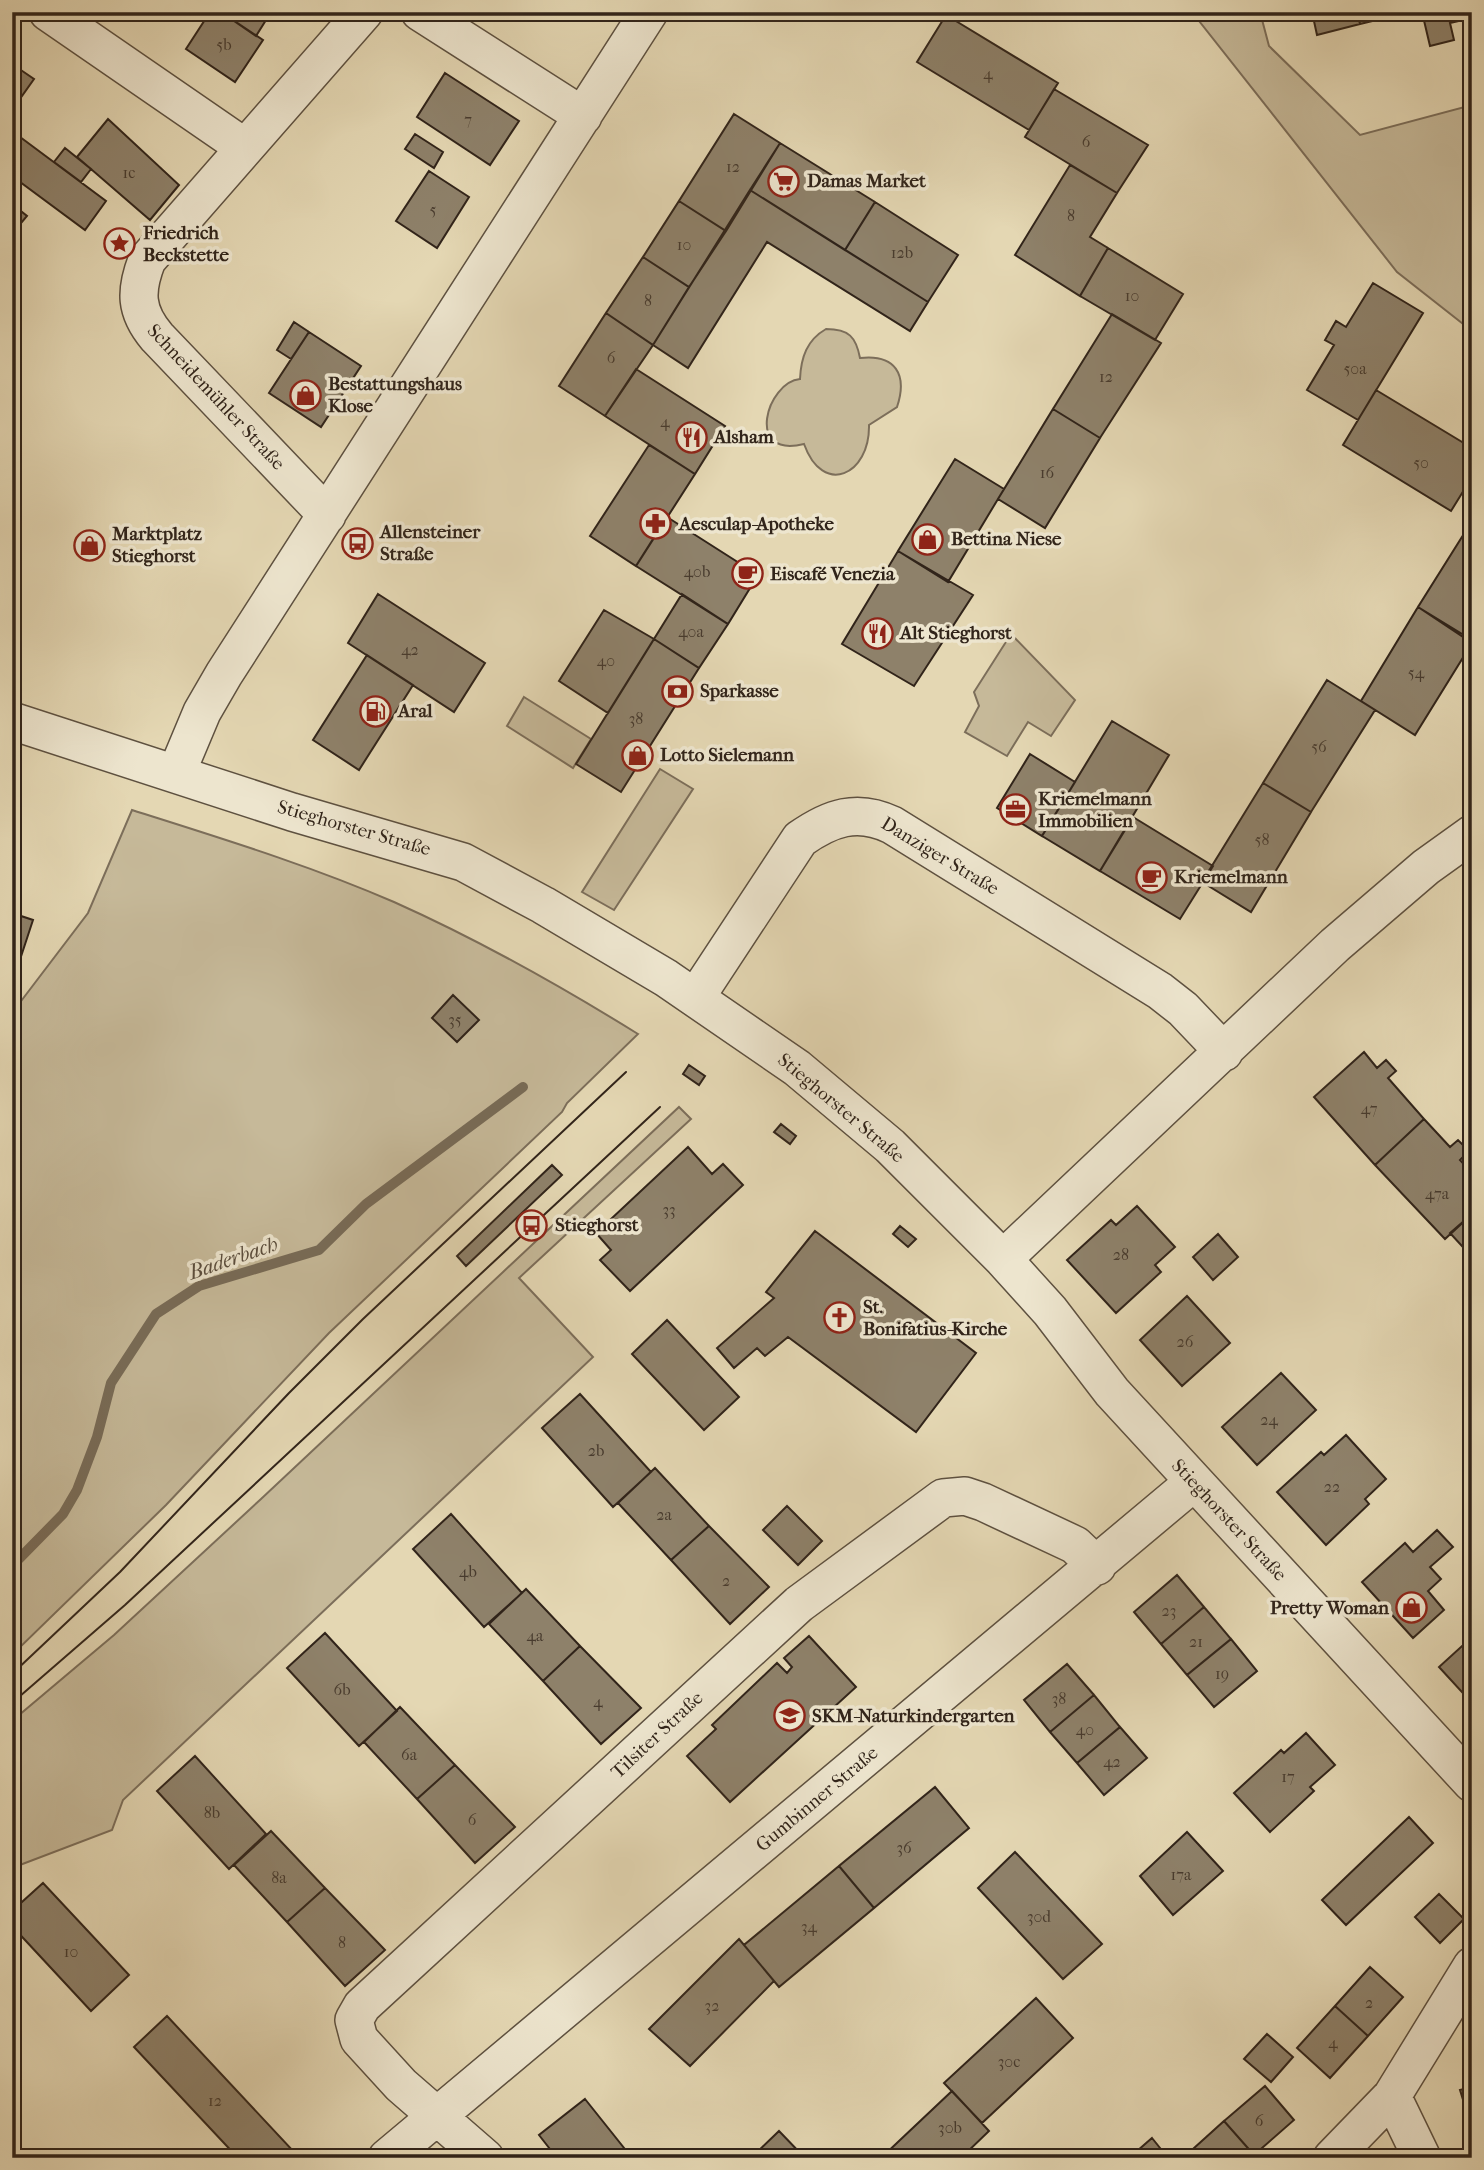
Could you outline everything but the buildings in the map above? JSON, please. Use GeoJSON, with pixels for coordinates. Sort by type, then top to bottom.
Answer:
{"type":"FeatureCollection","features":[{"type":"Feature","properties":{"kind":"street"},"geometry":{"type":"LineString","coordinates":[[48,12],[244,147]]}},
{"type":"Feature","properties":{"kind":"street","name":"Schneidemühler Straße"},"geometry":{"type":"LineString","coordinates":[[327,515],[147,326],[137,303],[139,281],[147,260],[363,12]]}},
{"type":"Feature","properties":{"kind":"street"},"geometry":{"type":"LineString","coordinates":[[420,12],[583,116]]}},
{"type":"Feature","properties":{"kind":"street"},"geometry":{"type":"LineString","coordinates":[[176,774],[202,712],[224,674],[649,12]]}},
{"type":"Feature","properties":{"kind":"street","name":"Stieghorster Straße"},"geometry":{"type":"LineString","coordinates":[[12,722],[305,816],[437,852],[489,874],[696,997],[797,1068],[899,1156],[1003,1259],[1050,1311],[1095,1372],[1472,1783]]}},
{"type":"Feature","properties":{"kind":"street","name":"Danziger Straße"},"geometry":{"type":"LineString","coordinates":[[696,997],[800,839],[820,825],[859,814],[892,825],[1160,990],[1183,1009],[1224,1052]]}},
{"type":"Feature","properties":{"kind":"street"},"geometry":{"type":"LineString","coordinates":[[1003,1259],[1335,945],[1426,867],[1472,834]]}},
{"type":"Feature","properties":{"kind":"street","name":"Gumbinner Straße"},"geometry":{"type":"LineString","coordinates":[[387,2158],[1097,1566],[1194,1482]]}},
{"type":"Feature","properties":{"kind":"street","name":"Tilsiter Straße"},"geometry":{"type":"LineString","coordinates":[[438,2113],[401,2085],[359,2039],[354,2020],[362,2006],[799,1604],[943,1498],[965,1496],[983,1502],[1075,1545],[1097,1566]]}},
{"type":"Feature","properties":{"kind":"street"},"geometry":{"type":"LineString","coordinates":[[1332,2158],[1392,2096],[1472,1966]]}},
{"type":"Feature","properties":{"kind":"street"},"geometry":{"type":"LineString","coordinates":[[1392,2096],[1422,2158]]}},
{"type":"Feature","properties":{"kind":"street"},"geometry":{"type":"LineString","coordinates":[[438,2113],[485,2158]]}},
{"type":"Feature","properties":{"kind":"shaded area"},"geometry":{"type":"Polygon","coordinates":[[[1192,12],[1260,12],[1269,46],[1360,135],[1472,105],[1472,331],[1397,272],[1192,12]]]}},
{"type":"Feature","properties":{"kind":"shaded area"},"geometry":{"type":"Polygon","coordinates":[[[826,329],[850,336],[860,358],[882,359],[890,363],[896,369],[901,385],[897,407],[869,425],[862,457],[854,467],[844,473],[833,474],[822,470],[812,460],[804,444],[785,446],[773,441],[768,431],[767,418],[778,393],[788,383],[800,379],[806,350],[814,338],[826,329]]]}},
{"type":"Feature","properties":{"kind":"shaded area"},"geometry":{"type":"Polygon","coordinates":[[[1011,634],[1075,700],[1051,736],[1028,722],[1007,756],[965,732],[979,706],[974,692],[1011,634]]]}},
{"type":"Feature","properties":{"kind":"shaded area"},"geometry":{"type":"Polygon","coordinates":[[[524,697],[591,739],[573,768],[507,726],[524,697]]]}},
{"type":"Feature","properties":{"kind":"shaded area"},"geometry":{"type":"Polygon","coordinates":[[[660,769],[693,789],[614,910],[582,892],[660,769]]]}},
{"type":"Feature","properties":{"kind":"shaded area"},"geometry":{"type":"Polygon","coordinates":[[[132,810],[297,864],[394,902],[518,964],[638,1034],[567,1103],[562,1112],[329,1333],[166,1505],[12,1655],[12,1013],[88,913],[132,810]]]}},
{"type":"Feature","properties":{"kind":"shaded area"},"geometry":{"type":"Polygon","coordinates":[[[679,1107],[691,1119],[519,1278],[593,1357],[123,1800],[112,1830],[12,1868],[12,1721],[114,1635],[679,1107]]]}},
{"type":"Feature","properties":{"kind":"waterway","name":"Baderbach"},"geometry":{"type":"LineString","coordinates":[[12,1566],[63,1514],[77,1490],[97,1437],[111,1383],[156,1314],[199,1286],[319,1250],[366,1204],[523,1087]]}},
{"type":"Feature","properties":{"kind":"tram line"},"geometry":{"type":"LineString","coordinates":[[12,1674],[120,1572],[289,1393],[363,1319],[626,1072]]}},
{"type":"Feature","properties":{"kind":"tram line"},"geometry":{"type":"LineString","coordinates":[[12,1703],[125,1605],[660,1107]]}},
{"type":"Feature","properties":{"kind":"place","name":"Damas Market"},"geometry":{"type":"Point","coordinates":[784,181]}},
{"type":"Feature","properties":{"kind":"place","name":"Friedrich Beckstette"},"geometry":{"type":"Point","coordinates":[120,244]}},
{"type":"Feature","properties":{"kind":"place","name":"Bestattungshaus Klose"},"geometry":{"type":"Point","coordinates":[305,395]}},
{"type":"Feature","properties":{"kind":"place","name":"Alsham"},"geometry":{"type":"Point","coordinates":[691,437]}},
{"type":"Feature","properties":{"kind":"place","name":"Aesculap-Apotheke"},"geometry":{"type":"Point","coordinates":[656,524]}},
{"type":"Feature","properties":{"kind":"place","name":"Bettina Niese"},"geometry":{"type":"Point","coordinates":[928,539]}},
{"type":"Feature","properties":{"kind":"place","name":"Allensteiner Straße"},"geometry":{"type":"Point","coordinates":[357,543]}},
{"type":"Feature","properties":{"kind":"place","name":"Marktplatz Stieghorst"},"geometry":{"type":"Point","coordinates":[89,545]}},
{"type":"Feature","properties":{"kind":"place","name":"Eiscafé Venezia"},"geometry":{"type":"Point","coordinates":[747,574]}},
{"type":"Feature","properties":{"kind":"place","name":"Alt Stieghorst"},"geometry":{"type":"Point","coordinates":[877,633]}},
{"type":"Feature","properties":{"kind":"place","name":"Sparkasse"},"geometry":{"type":"Point","coordinates":[677,691]}},
{"type":"Feature","properties":{"kind":"place","name":"Aral"},"geometry":{"type":"Point","coordinates":[375,711]}},
{"type":"Feature","properties":{"kind":"place","name":"Lotto Sielemann"},"geometry":{"type":"Point","coordinates":[637,755]}},
{"type":"Feature","properties":{"kind":"place","name":"Kriemelmann Immobilien"},"geometry":{"type":"Point","coordinates":[1015,810]}},
{"type":"Feature","properties":{"kind":"place","name":"Kriemelmann"},"geometry":{"type":"Point","coordinates":[1151,877]}},
{"type":"Feature","properties":{"kind":"place","name":"Stieghorst"},"geometry":{"type":"Point","coordinates":[532,1225]}},
{"type":"Feature","properties":{"kind":"place","name":"St. Bonifatius-Kirche"},"geometry":{"type":"Point","coordinates":[840,1318]}},
{"type":"Feature","properties":{"kind":"place","name":"Pretty Woman"},"geometry":{"type":"Point","coordinates":[1412,1608]}},
{"type":"Feature","properties":{"kind":"place","name":"SKM-Naturkindergarten"},"geometry":{"type":"Point","coordinates":[789,1716]}}]}
